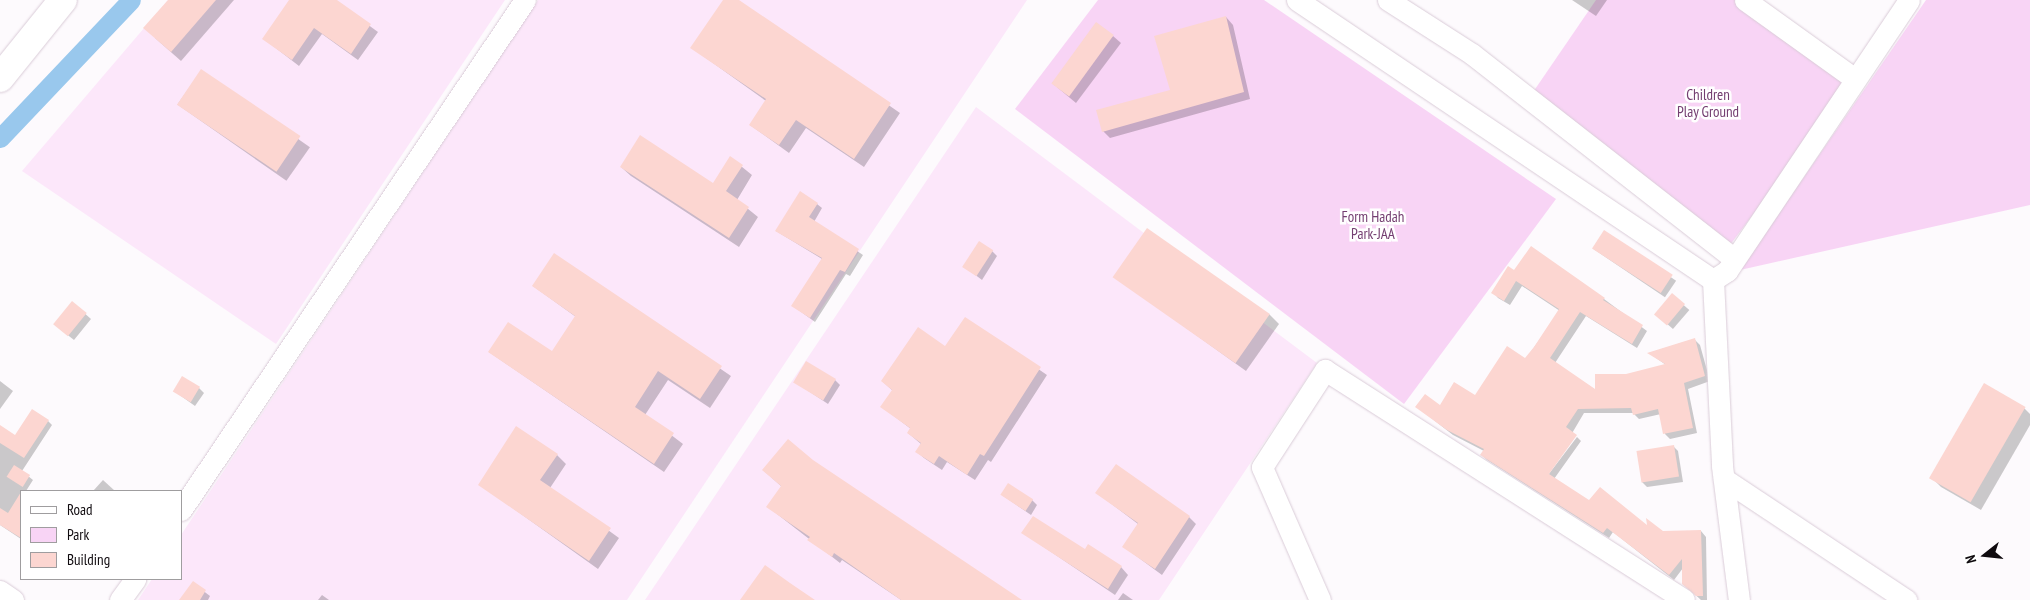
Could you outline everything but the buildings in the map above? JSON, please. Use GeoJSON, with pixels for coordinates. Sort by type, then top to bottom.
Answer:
{"type":"FeatureCollection","features":[{"type":"Feature","properties":{"kind":"main road"},"geometry":{"type":"LineString","coordinates":[[0,78],[63,0]]}},
{"type":"Feature","properties":{"kind":"street"},"geometry":{"type":"LineString","coordinates":[[182,509],[525,0]]}},
{"type":"Feature","properties":{"kind":"street"},"geometry":{"type":"LineString","coordinates":[[1297,0],[1713,280]]}},
{"type":"Feature","properties":{"kind":"street"},"geometry":{"type":"LineString","coordinates":[[1388,0],[1472,54],[1733,258]]}},
{"type":"Feature","properties":{"kind":"street"},"geometry":{"type":"LineString","coordinates":[[1745,0],[1855,79]]}},
{"type":"Feature","properties":{"kind":"street"},"geometry":{"type":"LineString","coordinates":[[1713,280],[1727,271],[1733,258],[1909,0]]}},
{"type":"Feature","properties":{"kind":"street"},"geometry":{"type":"LineString","coordinates":[[1713,280],[1724,479],[1739,600]]}},
{"type":"Feature","properties":{"kind":"street"},"geometry":{"type":"LineString","coordinates":[[1320,600],[1262,467],[1325,370],[1684,600]]}},
{"type":"Feature","properties":{"kind":"street"},"geometry":{"type":"LineString","coordinates":[[1724,479],[1906,600]]}},
{"type":"Feature","properties":{"kind":"street"},"geometry":{"type":"LineString","coordinates":[[120,600],[133,580]]}},
{"type":"Feature","properties":{"kind":"street"},"geometry":{"type":"LineString","coordinates":[[0,591],[13,600]]}},
{"type":"Feature","properties":{"kind":"shaded area"},"geometry":{"type":"Polygon","coordinates":[[[168,0],[505,0],[276,344],[22,171],[168,0]]]}},
{"type":"Feature","properties":{"kind":"shaded area"},"geometry":{"type":"Polygon","coordinates":[[[538,0],[1027,0],[627,600],[138,600],[151,580],[182,580],[182,534],[538,0]]]}},
{"type":"Feature","properties":{"kind":"shaded area"},"geometry":{"type":"Polygon","coordinates":[[[976,107],[1317,363],[1159,600],[645,600],[976,107]]]}},
{"type":"Feature","properties":{"kind":"green space","name":"Form Hadah Park-JAA"},"geometry":{"type":"Polygon","coordinates":[[[1098,0],[1264,0],[1556,199],[1404,404],[1015,109],[1098,0]]]}},
{"type":"Feature","properties":{"kind":"green space","name":"Children Play Ground"},"geometry":{"type":"Polygon","coordinates":[[[1596,0],[1745,0],[1855,79],[1730,245],[1529,98],[1596,0]]]}},
{"type":"Feature","properties":{"kind":"green space"},"geometry":{"type":"Polygon","coordinates":[[[1926,0],[2030,0],[2030,205],[1740,270],[1926,0]]]}},
{"type":"Feature","properties":{"kind":"waterway"},"geometry":{"type":"LineString","coordinates":[[0,138],[131,0]]}}]}
